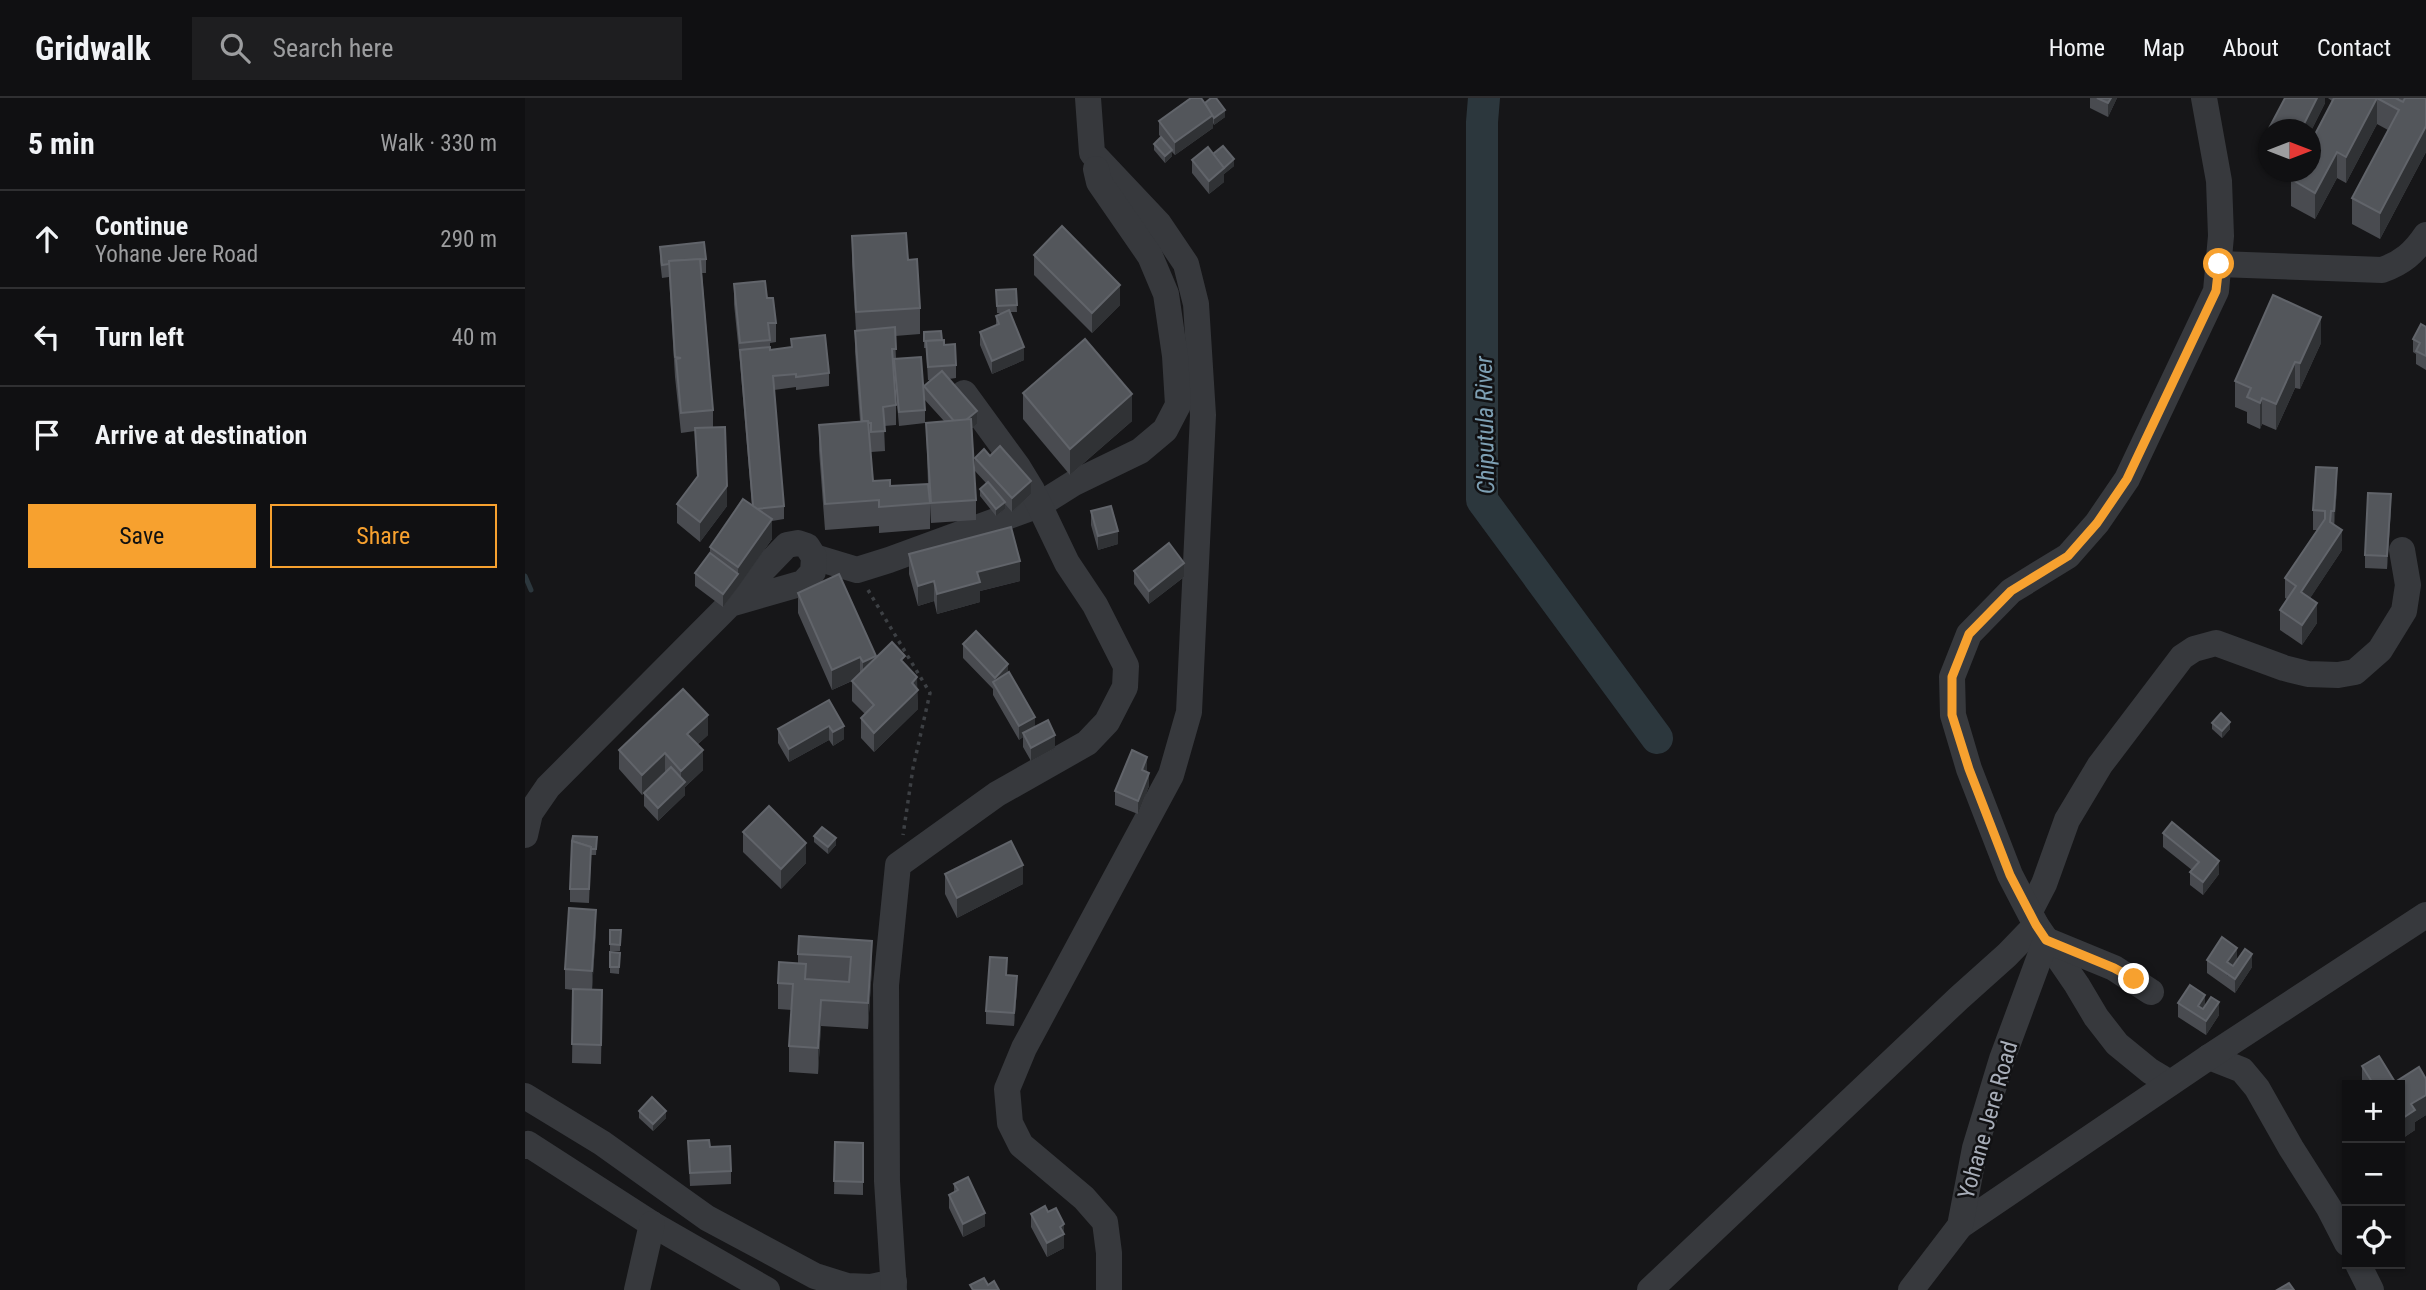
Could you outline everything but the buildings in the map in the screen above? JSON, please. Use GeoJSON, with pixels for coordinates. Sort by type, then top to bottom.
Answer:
{"type":"FeatureCollection","features":[{"type":"Feature","properties":{"kind":"street"},"geometry":{"type":"LineString","coordinates":[[525,835],[530,813],[548,787],[730,604],[803,583],[813,572],[814,557],[857,570],[1039,505],[1074,483],[1140,451],[1165,430],[1178,405],[1175,356],[1166,294],[1150,256],[1099,182],[1092,153],[1088,98]]}},
{"type":"Feature","properties":{"kind":"street"},"geometry":{"type":"LineString","coordinates":[[2169,1083],[2117,1044],[2096,1017],[2037,925],[2010,875],[1969,769],[1952,715],[1952,677],[1969,634],[2011,591],[2068,556],[2097,523],[2127,479],[2216,291],[2221,236],[2219,181],[2204,98]]}},
{"type":"Feature","properties":{"kind":"street"},"geometry":{"type":"LineString","coordinates":[[1092,153],[1159,224],[1186,264],[1196,304],[1202,415],[1189,712],[1171,775],[1024,1048],[1007,1089],[1010,1123],[1021,1144],[1084,1198],[1105,1222],[1109,1253],[1109,1290]]}},
{"type":"Feature","properties":{"kind":"street"},"geometry":{"type":"LineString","coordinates":[[2219,264],[2382,270],[2400,264],[2426,235]]}},
{"type":"Feature","properties":{"kind":"street"},"geometry":{"type":"LineString","coordinates":[[525,1096],[602,1143],[707,1218],[815,1276],[847,1286],[894,1286],[887,1181],[886,985],[898,865],[997,794],[1087,743],[1107,722],[1125,687],[1126,666],[1095,605],[1067,563],[1019,467],[964,393]]}},
{"type":"Feature","properties":{"kind":"street"},"geometry":{"type":"LineString","coordinates":[[1650,1290],[2037,925],[2044,884],[2067,820],[2100,765],[2182,657],[2195,649],[2216,643],[2308,674],[2339,675],[2355,672],[2380,650],[2404,611],[2408,584],[2402,550]]}},
{"type":"Feature","properties":{"kind":"street"},"geometry":{"type":"LineString","coordinates":[[1960,1226],[2169,1083],[2426,915]]}},
{"type":"Feature","properties":{"kind":"street"},"geometry":{"type":"LineString","coordinates":[[2037,925],[2151,992]]}},
{"type":"Feature","properties":{"kind":"street","name":"Yohane Jere Road"},"geometry":{"type":"LineString","coordinates":[[1911,1290],[1960,1226],[1975,1148],[2002,1059],[2037,925]]}},
{"type":"Feature","properties":{"kind":"street"},"geometry":{"type":"LineString","coordinates":[[2209,1057],[2242,1070],[2257,1088],[2342,1233]]}},
{"type":"Feature","properties":{"kind":"street"},"geometry":{"type":"LineString","coordinates":[[526,1139],[652,1224],[767,1290]]}},
{"type":"Feature","properties":{"kind":"street"},"geometry":{"type":"LineString","coordinates":[[637,1290],[652,1224]]}},
{"type":"Feature","properties":{"kind":"street"},"geometry":{"type":"LineString","coordinates":[[2360,1269],[2371,1290]]}},
{"type":"Feature","properties":{"kind":"path"},"geometry":{"type":"LineString","coordinates":[[857,570],[930,693],[913,768],[898,865]]}},
{"type":"Feature","properties":{"kind":"waterway","name":"Chiputula River"},"geometry":{"type":"LineString","coordinates":[[1484,98],[1482,500],[1657,738]]}},
{"type":"Feature","properties":{"kind":"waterway"},"geometry":{"type":"LineString","coordinates":[[525,576],[531,590]]}},
{"type":"Feature","properties":{"kind":"route"},"geometry":{"type":"LineString","coordinates":[[2134,979],[2046,940],[2036,925],[2010,875],[1969,769],[1952,715],[1952,677],[1969,634],[2011,591],[2068,556],[2097,523],[2127,479],[2216,291],[2219,264]]}}]}
